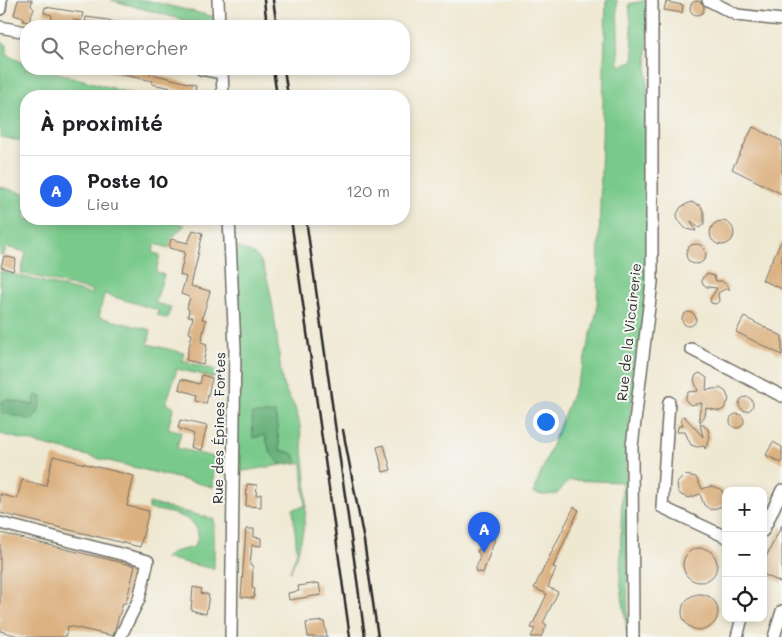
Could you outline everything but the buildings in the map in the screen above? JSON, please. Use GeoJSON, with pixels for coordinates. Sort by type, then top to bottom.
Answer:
{"type":"FeatureCollection","features":[{"type":"Feature","properties":{"kind":"street"},"geometry":{"type":"LineString","coordinates":[[0,9],[1,0]]}},
{"type":"Feature","properties":{"kind":"street"},"geometry":{"type":"LineString","coordinates":[[218,0],[219,20]]}},
{"type":"Feature","properties":{"kind":"street","name":"Rue de la Vicairerie"},"geometry":{"type":"LineString","coordinates":[[633,637],[632,446],[652,282],[652,0]]}},
{"type":"Feature","properties":{"kind":"street"},"geometry":{"type":"LineString","coordinates":[[708,0],[737,15],[782,20]]}},
{"type":"Feature","properties":{"kind":"street"},"geometry":{"type":"LineString","coordinates":[[0,27],[20,31]]}},
{"type":"Feature","properties":{"kind":"street"},"geometry":{"type":"LineString","coordinates":[[222,75],[224,90]]}},
{"type":"Feature","properties":{"kind":"street","name":"Rue des Épines Fortes"},"geometry":{"type":"LineString","coordinates":[[229,225],[235,348],[231,637]]}},
{"type":"Feature","properties":{"kind":"street"},"geometry":{"type":"LineString","coordinates":[[691,349],[782,396]]}},
{"type":"Feature","properties":{"kind":"street"},"geometry":{"type":"LineString","coordinates":[[669,402],[662,507],[722,535]]}},
{"type":"Feature","properties":{"kind":"street"},"geometry":{"type":"LineString","coordinates":[[767,522],[782,490]]}},
{"type":"Feature","properties":{"kind":"street"},"geometry":{"type":"LineString","coordinates":[[0,523],[148,561],[139,599],[120,637]]}},
{"type":"Feature","properties":{"kind":"street"},"geometry":{"type":"LineString","coordinates":[[774,637],[782,611]]}},
{"type":"Feature","properties":{"kind":"street"},"geometry":{"type":"LineString","coordinates":[[737,637],[741,622]]}},
{"type":"Feature","properties":{"kind":"green space"},"geometry":{"type":"Polygon","coordinates":[[[111,0],[146,0],[215,17],[215,20],[184,20],[111,0]]]}},
{"type":"Feature","properties":{"kind":"green space"},"geometry":{"type":"Polygon","coordinates":[[[606,0],[617,0],[619,64],[623,66],[634,60],[629,4],[647,0],[648,283],[626,450],[628,637],[620,580],[622,482],[569,480],[557,494],[543,495],[533,493],[582,369],[597,311],[606,0]]]}},
{"type":"Feature","properties":{"kind":"green space"},"geometry":{"type":"Polygon","coordinates":[[[0,41],[7,45],[7,55],[20,61],[20,75],[65,75],[119,90],[20,90],[20,141],[0,137],[0,41]]]}},
{"type":"Feature","properties":{"kind":"green space"},"geometry":{"type":"Polygon","coordinates":[[[0,187],[20,192],[20,225],[185,225],[171,239],[169,248],[155,244],[153,253],[160,255],[156,272],[164,275],[155,303],[171,307],[168,319],[157,315],[158,310],[104,294],[99,317],[151,330],[148,344],[184,353],[182,361],[216,370],[216,378],[177,369],[166,404],[174,407],[168,428],[181,432],[177,448],[214,457],[213,487],[0,434],[0,412],[32,420],[38,413],[42,397],[36,395],[33,405],[6,399],[0,404],[0,271],[91,294],[92,291],[21,273],[26,252],[6,247],[4,256],[0,255],[0,187]]]}},
{"type":"Feature","properties":{"kind":"green space"},"geometry":{"type":"Polygon","coordinates":[[[233,245],[258,257],[265,270],[272,300],[282,380],[295,407],[299,423],[306,478],[306,510],[301,541],[290,572],[297,552],[293,509],[305,506],[302,463],[297,463],[296,458],[289,452],[280,450],[275,413],[253,437],[265,435],[270,452],[281,465],[237,472],[233,245]]]}},
{"type":"Feature","properties":{"kind":"green space"},"geometry":{"type":"Polygon","coordinates":[[[36,395],[42,397],[38,413],[32,420],[0,412],[0,404],[5,399],[33,405],[36,395]]]}},
{"type":"Feature","properties":{"kind":"green space"},"geometry":{"type":"Polygon","coordinates":[[[275,413],[280,450],[294,454],[297,463],[281,465],[270,452],[265,435],[253,438],[252,414],[275,413]]]}},
{"type":"Feature","properties":{"kind":"green space"},"geometry":{"type":"Polygon","coordinates":[[[149,503],[214,519],[214,569],[165,558],[173,552],[194,547],[198,537],[197,529],[193,523],[185,518],[149,509],[149,503]]]}},
{"type":"Feature","properties":{"kind":"railway"},"geometry":{"type":"LineString","coordinates":[[264,0],[266,20]]}},
{"type":"Feature","properties":{"kind":"railway"},"geometry":{"type":"LineString","coordinates":[[273,0],[276,20]]}},
{"type":"Feature","properties":{"kind":"railway"},"geometry":{"type":"LineString","coordinates":[[274,75],[276,90]]}},
{"type":"Feature","properties":{"kind":"railway"},"geometry":{"type":"LineString","coordinates":[[285,75],[287,90]]}},
{"type":"Feature","properties":{"kind":"railway"},"geometry":{"type":"LineString","coordinates":[[292,225],[350,637]]}},
{"type":"Feature","properties":{"kind":"railway"},"geometry":{"type":"LineString","coordinates":[[307,225],[365,637]]}},
{"type":"Feature","properties":{"kind":"railway"},"geometry":{"type":"LineString","coordinates":[[343,430],[364,541],[378,637]]}},
{"type":"Feature","properties":{"kind":"place","name":"Poste 10"},"geometry":{"type":"Point","coordinates":[484,553]}}]}
